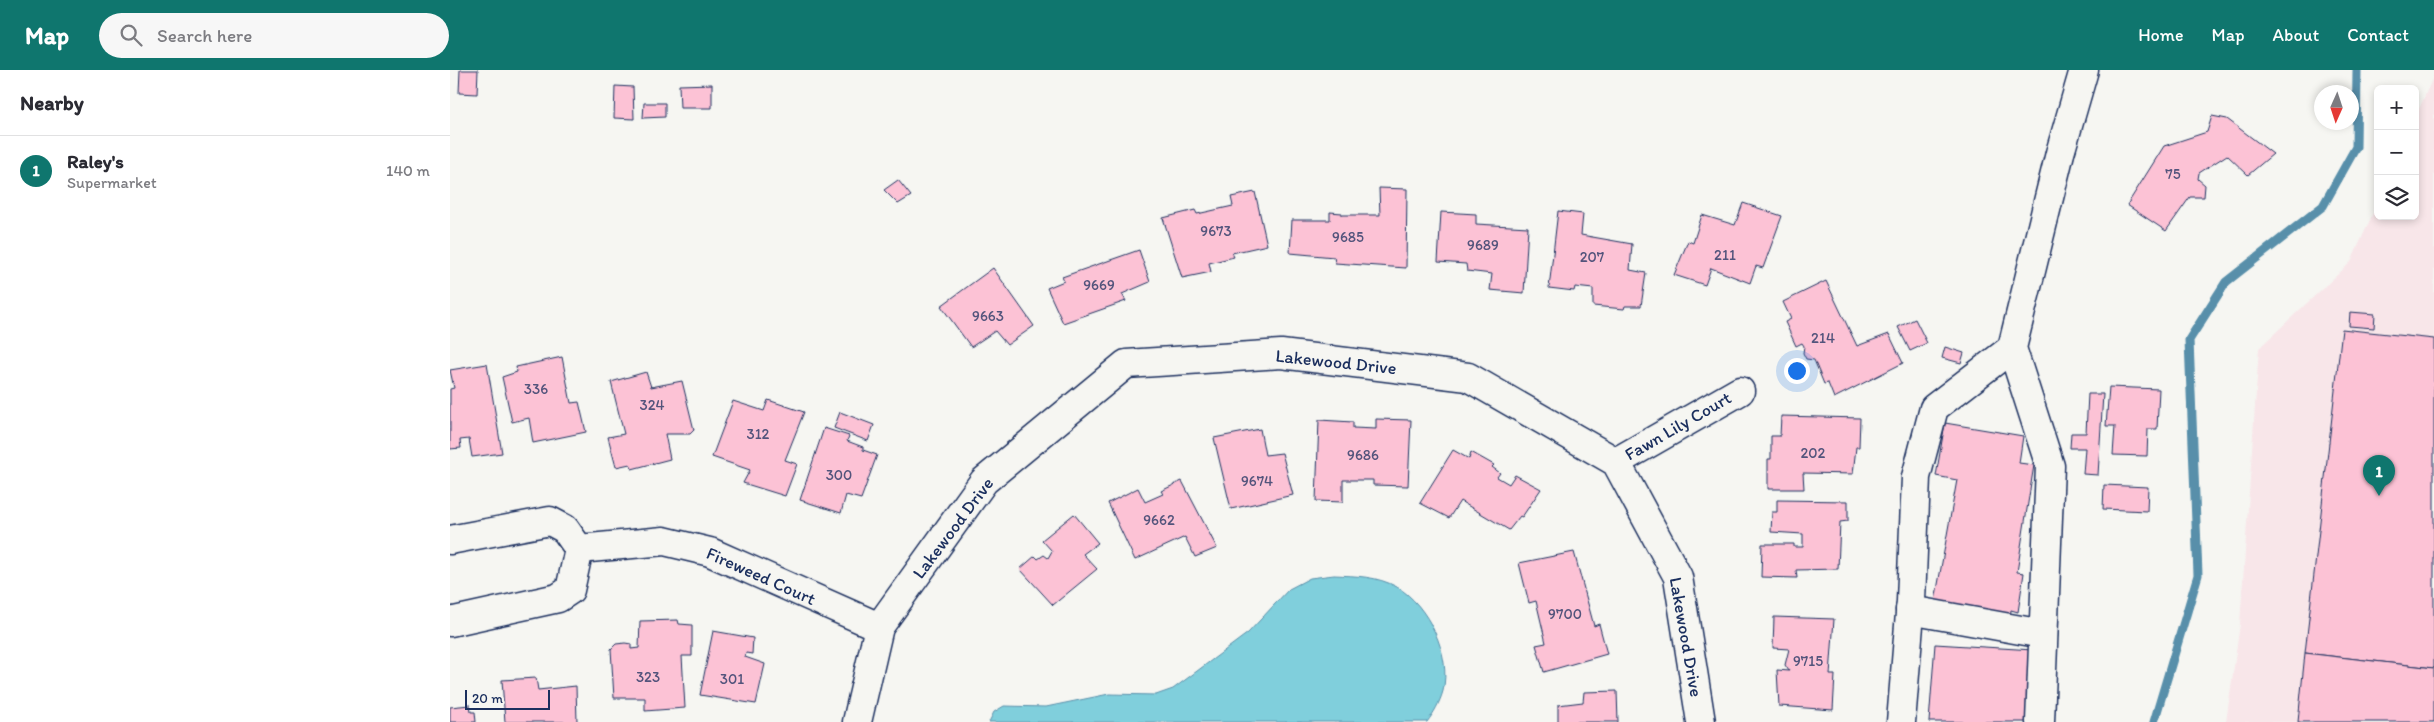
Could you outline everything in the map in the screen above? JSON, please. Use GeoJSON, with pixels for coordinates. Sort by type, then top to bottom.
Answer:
{"type":"FeatureCollection","features":[{"type":"Feature","properties":{"kind":"street"},"geometry":{"type":"LineString","coordinates":[[2040,722],[2050,466],[2012,348],[2057,163],[2084,70]]}},
{"type":"Feature","properties":{"kind":"street"},"geometry":{"type":"LineString","coordinates":[[1901,722],[1910,610],[1916,477],[1934,408],[2012,348]]}},
{"type":"Feature","properties":{"kind":"street","name":"Lakewood Drive"},"geometry":{"type":"LineString","coordinates":[[857,722],[879,627],[984,481],[1126,364],[1280,354],[1468,377],[1616,462],[1678,577],[1701,722]]}},
{"type":"Feature","properties":{"kind":"street","name":"Fawn Lily Court"},"geometry":{"type":"LineString","coordinates":[[1616,462],[1740,391]]}},
{"type":"Feature","properties":{"kind":"street"},"geometry":{"type":"LineString","coordinates":[[450,540],[550,521],[565,529],[580,549],[570,590],[558,598],[450,622]]}},
{"type":"Feature","properties":{"kind":"street","name":"Fireweed Court"},"geometry":{"type":"LineString","coordinates":[[580,549],[664,541],[710,552],[879,627]]}},
{"type":"Feature","properties":{"kind":"street"},"geometry":{"type":"LineString","coordinates":[[1910,610],[2044,634]]}},
{"type":"Feature","properties":{"kind":"shaded area"},"geometry":{"type":"Polygon","coordinates":[[[2434,75],[2434,722],[2226,722],[2240,624],[2259,348],[2351,262],[2374,211],[2374,220],[2419,220],[2419,109],[2434,75]]]}},
{"type":"Feature","properties":{"kind":"water"},"geometry":{"type":"Polygon","coordinates":[[[1334,575],[1366,577],[1389,583],[1408,595],[1428,619],[1441,647],[1445,677],[1440,699],[1427,722],[989,722],[994,712],[1004,706],[1046,707],[1109,694],[1156,695],[1173,689],[1248,633],[1289,589],[1310,578],[1334,575]]]}},
{"type":"Feature","properties":{"kind":"building"},"geometry":{"type":"Polygon","coordinates":[[[460,70],[478,70],[477,94],[459,93],[460,70]]]}},
{"type":"Feature","properties":{"kind":"building"},"geometry":{"type":"Polygon","coordinates":[[[712,84],[712,108],[680,108],[679,85],[712,84]]]}},
{"type":"Feature","properties":{"kind":"building"},"geometry":{"type":"Polygon","coordinates":[[[615,86],[633,87],[634,119],[614,118],[615,86]]]}},
{"type":"Feature","properties":{"kind":"building"},"geometry":{"type":"Polygon","coordinates":[[[644,103],[665,103],[665,117],[643,118],[644,103]]]}},
{"type":"Feature","properties":{"kind":"building"},"geometry":{"type":"Polygon","coordinates":[[[2212,116],[2227,119],[2273,154],[2248,175],[2227,155],[2199,173],[2198,179],[2205,185],[2204,197],[2190,197],[2166,231],[2127,205],[2164,146],[2207,132],[2212,116]]]}},
{"type":"Feature","properties":{"kind":"building"},"geometry":{"type":"Polygon","coordinates":[[[898,180],[911,196],[898,204],[884,190],[898,180]]]}},
{"type":"Feature","properties":{"kind":"building"},"geometry":{"type":"Polygon","coordinates":[[[1379,188],[1407,189],[1406,268],[1335,263],[1334,257],[1290,253],[1292,220],[1330,220],[1330,212],[1342,213],[1342,215],[1380,215],[1379,188]]]}},
{"type":"Feature","properties":{"kind":"building"},"geometry":{"type":"Polygon","coordinates":[[[1255,192],[1267,245],[1232,253],[1234,257],[1209,263],[1211,272],[1182,278],[1163,218],[1195,210],[1197,214],[1233,206],[1231,197],[1255,192]]]}},
{"type":"Feature","properties":{"kind":"building"},"geometry":{"type":"Polygon","coordinates":[[[1743,203],[1782,216],[1763,268],[1756,266],[1750,283],[1711,268],[1705,285],[1674,275],[1688,241],[1693,243],[1702,215],[1735,225],[1743,203]]]}},
{"type":"Feature","properties":{"kind":"building"},"geometry":{"type":"Polygon","coordinates":[[[1558,211],[1583,214],[1581,235],[1632,244],[1630,270],[1646,273],[1641,306],[1625,306],[1624,309],[1593,306],[1593,289],[1575,287],[1574,291],[1549,288],[1558,211]]]}},
{"type":"Feature","properties":{"kind":"building"},"geometry":{"type":"Polygon","coordinates":[[[1441,212],[1476,214],[1476,224],[1528,227],[1524,293],[1490,290],[1492,274],[1467,271],[1466,264],[1438,262],[1441,212]]]}},
{"type":"Feature","properties":{"kind":"building"},"geometry":{"type":"Polygon","coordinates":[[[1139,250],[1150,282],[1122,294],[1126,301],[1063,323],[1047,288],[1064,281],[1062,277],[1139,250]]]}},
{"type":"Feature","properties":{"kind":"building"},"geometry":{"type":"Polygon","coordinates":[[[993,268],[1034,326],[1007,345],[995,331],[971,347],[941,306],[993,268]]]}},
{"type":"Feature","properties":{"kind":"building"},"geometry":{"type":"Polygon","coordinates":[[[1826,281],[1857,346],[1889,334],[1903,363],[1834,398],[1828,383],[1824,384],[1814,360],[1806,359],[1802,343],[1796,346],[1785,322],[1791,319],[1783,302],[1826,281]]]}},
{"type":"Feature","properties":{"kind":"building"},"geometry":{"type":"Polygon","coordinates":[[[2350,312],[2375,314],[2374,328],[2349,326],[2350,312]]]}},
{"type":"Feature","properties":{"kind":"building"},"geometry":{"type":"Polygon","coordinates":[[[1915,319],[1927,343],[1910,351],[1898,327],[1915,319]]]}},
{"type":"Feature","properties":{"kind":"building"},"geometry":{"type":"Polygon","coordinates":[[[2342,329],[2434,339],[2434,668],[2305,653],[2342,329]]]}},
{"type":"Feature","properties":{"kind":"building"},"geometry":{"type":"Polygon","coordinates":[[[1945,347],[1964,353],[1961,363],[1942,358],[1945,347]]]}},
{"type":"Feature","properties":{"kind":"building"},"geometry":{"type":"Polygon","coordinates":[[[562,357],[571,403],[579,402],[586,432],[533,443],[529,418],[512,422],[502,377],[517,372],[516,367],[562,357]]]}},
{"type":"Feature","properties":{"kind":"building"},"geometry":{"type":"Polygon","coordinates":[[[487,364],[502,453],[472,457],[469,439],[460,440],[461,448],[450,449],[450,389],[454,388],[450,370],[487,364]]]}},
{"type":"Feature","properties":{"kind":"building"},"geometry":{"type":"Polygon","coordinates":[[[646,372],[651,387],[682,381],[694,430],[690,434],[665,434],[670,459],[632,469],[630,464],[616,467],[608,437],[624,434],[611,382],[646,372]]]}},
{"type":"Feature","properties":{"kind":"building"},"geometry":{"type":"Polygon","coordinates":[[[2109,387],[2159,389],[2157,429],[2148,429],[2147,456],[2113,455],[2115,426],[2106,426],[2109,387]]]}},
{"type":"Feature","properties":{"kind":"building"},"geometry":{"type":"Polygon","coordinates":[[[2088,394],[2103,394],[2098,475],[2083,474],[2085,448],[2070,448],[2071,433],[2086,433],[2088,394]]]}},
{"type":"Feature","properties":{"kind":"building"},"geometry":{"type":"Polygon","coordinates":[[[768,400],[804,412],[785,460],[797,464],[785,496],[743,483],[750,470],[712,457],[733,401],[764,411],[768,400]]]}},
{"type":"Feature","properties":{"kind":"building"},"geometry":{"type":"Polygon","coordinates":[[[840,412],[874,425],[868,441],[834,428],[840,412]]]}},
{"type":"Feature","properties":{"kind":"building"},"geometry":{"type":"Polygon","coordinates":[[[1781,416],[1860,418],[1859,447],[1856,447],[1853,474],[1803,473],[1804,489],[1768,489],[1768,459],[1771,459],[1771,436],[1780,436],[1781,416]]]}},
{"type":"Feature","properties":{"kind":"building"},"geometry":{"type":"Polygon","coordinates":[[[1376,419],[1411,420],[1408,486],[1373,485],[1373,480],[1343,480],[1343,502],[1316,501],[1319,420],[1353,422],[1353,428],[1376,429],[1376,419]]]}},
{"type":"Feature","properties":{"kind":"building"},"geometry":{"type":"Polygon","coordinates":[[[1945,423],[2023,436],[2019,463],[2034,465],[2017,572],[2024,573],[2018,612],[2011,610],[2010,618],[1935,601],[1957,480],[1936,476],[1945,423]]]}},
{"type":"Feature","properties":{"kind":"building"},"geometry":{"type":"Polygon","coordinates":[[[824,428],[849,436],[847,441],[877,455],[861,499],[846,495],[841,513],[800,500],[824,428]]]}},
{"type":"Feature","properties":{"kind":"building"},"geometry":{"type":"Polygon","coordinates":[[[1260,429],[1265,455],[1282,453],[1293,495],[1231,509],[1214,438],[1260,429]]]}},
{"type":"Feature","properties":{"kind":"building"},"geometry":{"type":"Polygon","coordinates":[[[1453,450],[1469,459],[1471,452],[1494,465],[1492,467],[1500,473],[1497,477],[1509,484],[1515,475],[1541,489],[1522,517],[1520,516],[1509,530],[1460,501],[1449,518],[1420,503],[1453,450]]]}},
{"type":"Feature","properties":{"kind":"building"},"geometry":{"type":"Polygon","coordinates":[[[1182,481],[1217,548],[1195,557],[1185,537],[1135,560],[1108,503],[1138,488],[1145,502],[1163,494],[1161,491],[1182,481]]]}},
{"type":"Feature","properties":{"kind":"building"},"geometry":{"type":"Polygon","coordinates":[[[2104,485],[2148,487],[2147,511],[2103,509],[2104,485]]]}},
{"type":"Feature","properties":{"kind":"building"},"geometry":{"type":"Polygon","coordinates":[[[1777,500],[1848,501],[1848,521],[1840,522],[1838,569],[1796,570],[1797,578],[1761,577],[1762,544],[1794,544],[1794,547],[1803,547],[1803,534],[1771,532],[1772,512],[1777,512],[1777,500]]]}},
{"type":"Feature","properties":{"kind":"building"},"geometry":{"type":"Polygon","coordinates":[[[1074,514],[1098,543],[1083,554],[1097,569],[1053,605],[1020,569],[1035,556],[1038,559],[1044,555],[1048,558],[1052,551],[1042,540],[1074,514]]]}},
{"type":"Feature","properties":{"kind":"building"},"geometry":{"type":"Polygon","coordinates":[[[1574,552],[1594,626],[1599,624],[1607,654],[1544,672],[1536,645],[1546,643],[1536,601],[1529,603],[1519,563],[1574,552]]]}},
{"type":"Feature","properties":{"kind":"building"},"geometry":{"type":"Polygon","coordinates":[[[1774,617],[1834,619],[1830,675],[1835,675],[1833,710],[1779,706],[1777,670],[1789,671],[1785,665],[1789,649],[1773,648],[1774,617]]]}},
{"type":"Feature","properties":{"kind":"building"},"geometry":{"type":"Polygon","coordinates":[[[678,620],[679,624],[692,625],[692,656],[682,656],[685,708],[645,711],[645,698],[614,698],[611,649],[616,644],[625,643],[631,644],[631,649],[639,648],[640,621],[678,620]]]}},
{"type":"Feature","properties":{"kind":"building"},"geometry":{"type":"Polygon","coordinates":[[[713,631],[753,638],[752,654],[746,653],[745,657],[765,664],[756,704],[700,695],[713,631]]]}},
{"type":"Feature","properties":{"kind":"building"},"geometry":{"type":"Polygon","coordinates":[[[1935,644],[2033,650],[2028,722],[1929,722],[1935,644]]]}},
{"type":"Feature","properties":{"kind":"building"},"geometry":{"type":"Polygon","coordinates":[[[2305,653],[2434,668],[2434,722],[2298,722],[2305,653]]]}},
{"type":"Feature","properties":{"kind":"building"},"geometry":{"type":"Polygon","coordinates":[[[536,678],[538,690],[576,686],[577,722],[505,722],[502,680],[536,678]]]}},
{"type":"Feature","properties":{"kind":"building"},"geometry":{"type":"Polygon","coordinates":[[[1617,691],[1618,722],[1558,722],[1558,705],[1583,702],[1584,692],[1617,691]]]}},
{"type":"Feature","properties":{"kind":"building"},"geometry":{"type":"Polygon","coordinates":[[[470,705],[471,712],[475,712],[476,722],[450,722],[450,707],[470,705]]]}},
{"type":"Feature","properties":{"kind":"waterway"},"geometry":{"type":"LineString","coordinates":[[2154,722],[2198,575],[2189,340],[2226,282],[2323,206],[2356,147],[2357,70]]}},
{"type":"Feature","properties":{"kind":"place","name":"Raley's"},"geometry":{"type":"Point","coordinates":[2379,496]}}]}
